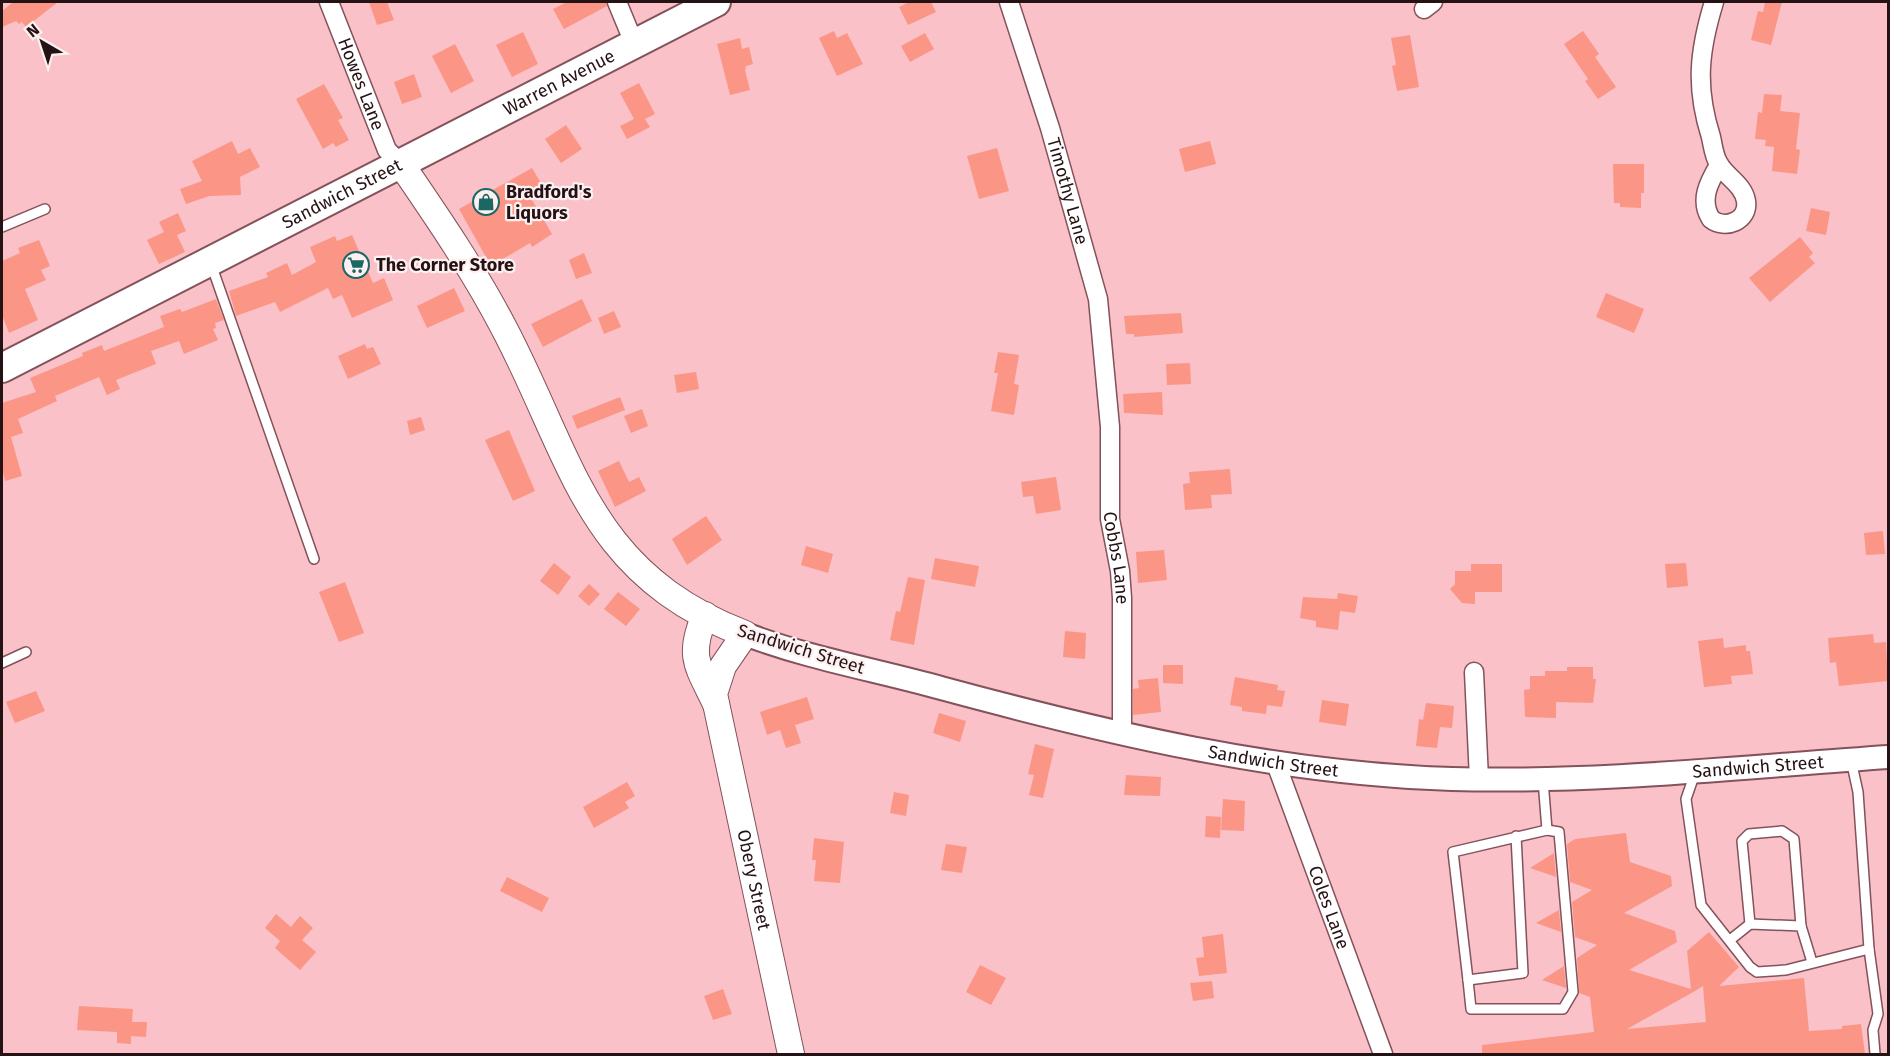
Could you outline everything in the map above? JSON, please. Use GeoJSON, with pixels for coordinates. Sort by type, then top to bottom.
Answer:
{"type":"FeatureCollection","features":[{"type":"Feature","properties":{"kind":"main road","name":"Warren Avenue"},"geometry":{"type":"LineString","coordinates":[[401,164],[716,2]]}},
{"type":"Feature","properties":{"kind":"main road","name":"Sandwich Street"},"geometry":{"type":"LineString","coordinates":[[2,368],[401,164],[489,302],[568,467],[603,528],[622,553],[643,574],[705,615],[745,634]]}},
{"type":"Feature","properties":{"kind":"main road","name":"Obery Street"},"geometry":{"type":"LineString","coordinates":[[705,615],[694,647],[697,664],[717,705]]}},
{"type":"Feature","properties":{"kind":"main road","name":"Obery Street"},"geometry":{"type":"LineString","coordinates":[[745,634],[719,674],[714,694],[791,1054]]}},
{"type":"Feature","properties":{"kind":"street","name":"Howes Lane"},"geometry":{"type":"LineString","coordinates":[[329,2],[387,150],[401,164]]}},
{"type":"Feature","properties":{"kind":"street"},"geometry":{"type":"LineString","coordinates":[[616,2],[634,43]]}},
{"type":"Feature","properties":{"kind":"street","name":"Timothy Lane"},"geometry":{"type":"LineString","coordinates":[[1009,2],[1043,102],[1092,275],[1102,326],[1107,384]]}},
{"type":"Feature","properties":{"kind":"street"},"geometry":{"type":"LineString","coordinates":[[1714,2],[1703,34],[1700,83],[1705,116],[1719,165]]}},
{"type":"Feature","properties":{"kind":"street","name":"Cobbs Lane"},"geometry":{"type":"LineString","coordinates":[[1107,384],[1111,450],[1110,519],[1120,571],[1122,598],[1122,733]]}},
{"type":"Feature","properties":{"kind":"street","name":"Sandwich Street"},"geometry":{"type":"LineString","coordinates":[[745,634],[1015,709],[1122,733],[1275,761],[1384,775],[1543,779],[1888,757]]}},
{"type":"Feature","properties":{"kind":"street"},"geometry":{"type":"LineString","coordinates":[[1474,672],[1479,779]]}},
{"type":"Feature","properties":{"kind":"street","name":"Coles Lane"},"geometry":{"type":"LineString","coordinates":[[1275,761],[1383,1054]]}},
{"type":"Feature","properties":{"kind":"lane"},"geometry":{"type":"LineString","coordinates":[[2,227],[45,209]]}},
{"type":"Feature","properties":{"kind":"lane"},"geometry":{"type":"LineString","coordinates":[[210,262],[314,559]]}},
{"type":"Feature","properties":{"kind":"lane"},"geometry":{"type":"LineString","coordinates":[[2,663],[26,652]]}},
{"type":"Feature","properties":{"kind":"lane"},"geometry":{"type":"LineString","coordinates":[[1851,759],[1858,792],[1869,949],[1878,1014],[1873,1030],[1875,1054]]}},
{"type":"Feature","properties":{"kind":"lane"},"geometry":{"type":"LineString","coordinates":[[1696,771],[1686,799],[1701,905],[1744,961],[1758,972],[1786,970],[1869,949]]}},
{"type":"Feature","properties":{"kind":"lane"},"geometry":{"type":"LineString","coordinates":[[1543,779],[1547,830]]}},
{"type":"Feature","properties":{"kind":"lane"},"geometry":{"type":"LineString","coordinates":[[1547,830],[1559,832],[1573,992],[1563,1009],[1471,1009],[1453,852],[1547,830]]}},
{"type":"Feature","properties":{"kind":"lane"},"geometry":{"type":"LineString","coordinates":[[1750,924],[1742,841],[1749,834],[1782,831],[1794,839],[1800,926],[1812,962]]}},
{"type":"Feature","properties":{"kind":"lane"},"geometry":{"type":"LineString","coordinates":[[1468,980],[1523,974],[1516,836]]}},
{"type":"Feature","properties":{"kind":"lane"},"geometry":{"type":"LineString","coordinates":[[1730,940],[1750,924],[1800,926]]}},
{"type":"Feature","properties":{"kind":"building"},"geometry":{"type":"Polygon","coordinates":[[[13,2],[58,2],[26,27],[22,22],[19,24],[16,21],[2,27],[2,11],[13,2]]]}},
{"type":"Feature","properties":{"kind":"building"},"geometry":{"type":"Polygon","coordinates":[[[369,2],[387,2],[394,20],[377,25],[369,2]]]}},
{"type":"Feature","properties":{"kind":"building"},"geometry":{"type":"Polygon","coordinates":[[[567,2],[606,2],[607,6],[564,29],[553,9],[567,2]]]}},
{"type":"Feature","properties":{"kind":"building"},"geometry":{"type":"Polygon","coordinates":[[[909,2],[931,2],[936,12],[908,25],[899,7],[909,2]]]}},
{"type":"Feature","properties":{"kind":"building"},"geometry":{"type":"Polygon","coordinates":[[[1765,2],[1782,2],[1771,45],[1751,40],[1758,11],[1763,12],[1765,2]]]}},
{"type":"Feature","properties":{"kind":"building"},"geometry":{"type":"Polygon","coordinates":[[[834,31],[837,38],[847,33],[863,64],[837,76],[819,38],[834,31]]]}},
{"type":"Feature","properties":{"kind":"building"},"geometry":{"type":"Polygon","coordinates":[[[1583,31],[1599,54],[1595,57],[1616,87],[1598,99],[1585,81],[1588,79],[1564,44],[1583,31]]]}},
{"type":"Feature","properties":{"kind":"building"},"geometry":{"type":"Polygon","coordinates":[[[523,32],[538,64],[512,77],[496,45],[523,32]]]}},
{"type":"Feature","properties":{"kind":"building"},"geometry":{"type":"Polygon","coordinates":[[[925,33],[934,49],[910,62],[901,46],[925,33]]]}},
{"type":"Feature","properties":{"kind":"building"},"geometry":{"type":"Polygon","coordinates":[[[1410,35],[1419,87],[1397,91],[1392,66],[1396,65],[1391,38],[1410,35]]]}},
{"type":"Feature","properties":{"kind":"building"},"geometry":{"type":"Polygon","coordinates":[[[740,38],[742,49],[749,47],[753,64],[746,66],[745,70],[750,90],[730,95],[717,44],[740,38]]]}},
{"type":"Feature","properties":{"kind":"building"},"geometry":{"type":"Polygon","coordinates":[[[455,44],[474,81],[451,93],[432,56],[455,44]]]}},
{"type":"Feature","properties":{"kind":"building"},"geometry":{"type":"Polygon","coordinates":[[[414,74],[422,97],[402,104],[394,82],[414,74]]]}},
{"type":"Feature","properties":{"kind":"building"},"geometry":{"type":"Polygon","coordinates":[[[639,83],[655,114],[645,119],[650,127],[627,139],[620,126],[634,119],[620,93],[639,83]]]}},
{"type":"Feature","properties":{"kind":"building"},"geometry":{"type":"Polygon","coordinates":[[[324,84],[343,118],[338,120],[349,140],[336,147],[333,143],[323,149],[296,99],[324,84]]]}},
{"type":"Feature","properties":{"kind":"building"},"geometry":{"type":"Polygon","coordinates":[[[1764,94],[1782,95],[1780,111],[1800,113],[1796,149],[1800,150],[1797,174],[1772,171],[1774,147],[1765,146],[1766,140],[1755,139],[1758,112],[1762,113],[1764,94]]]}},
{"type":"Feature","properties":{"kind":"building"},"geometry":{"type":"Polygon","coordinates":[[[566,125],[582,149],[561,163],[545,139],[566,125]]]}},
{"type":"Feature","properties":{"kind":"building"},"geometry":{"type":"Polygon","coordinates":[[[232,141],[238,154],[250,148],[260,167],[240,177],[241,195],[209,196],[186,204],[180,189],[202,181],[192,161],[232,141]]]}},
{"type":"Feature","properties":{"kind":"building"},"geometry":{"type":"Polygon","coordinates":[[[1210,141],[1216,164],[1185,172],[1179,149],[1210,141]]]}},
{"type":"Feature","properties":{"kind":"building"},"geometry":{"type":"Polygon","coordinates":[[[997,148],[1009,191],[979,199],[967,156],[997,148]]]}},
{"type":"Feature","properties":{"kind":"building"},"geometry":{"type":"Polygon","coordinates":[[[1613,164],[1644,164],[1644,193],[1641,193],[1641,208],[1620,207],[1620,203],[1614,203],[1613,164]]]}},
{"type":"Feature","properties":{"kind":"building"},"geometry":{"type":"Polygon","coordinates":[[[532,168],[545,190],[531,198],[552,234],[532,247],[530,243],[491,266],[459,209],[532,168]]]}},
{"type":"Feature","properties":{"kind":"building"},"geometry":{"type":"Polygon","coordinates":[[[1811,208],[1830,212],[1826,235],[1806,231],[1811,208]]]}},
{"type":"Feature","properties":{"kind":"building"},"geometry":{"type":"Polygon","coordinates":[[[178,213],[186,231],[177,235],[185,252],[159,264],[147,240],[164,232],[159,222],[178,213]]]}},
{"type":"Feature","properties":{"kind":"building"},"geometry":{"type":"Polygon","coordinates":[[[352,235],[373,283],[384,278],[393,300],[352,318],[342,295],[333,299],[328,288],[280,312],[275,302],[236,316],[229,291],[268,277],[266,273],[287,263],[292,275],[316,262],[310,247],[335,236],[337,241],[352,235]]]}},
{"type":"Feature","properties":{"kind":"building"},"geometry":{"type":"Polygon","coordinates":[[[1800,237],[1813,253],[1809,257],[1815,263],[1770,302],[1749,278],[1800,237]]]}},
{"type":"Feature","properties":{"kind":"building"},"geometry":{"type":"Polygon","coordinates":[[[39,240],[50,266],[41,270],[46,280],[25,289],[38,320],[9,333],[2,315],[2,261],[20,253],[18,248],[39,240]]]}},
{"type":"Feature","properties":{"kind":"building"},"geometry":{"type":"Polygon","coordinates":[[[584,253],[592,273],[576,279],[569,260],[584,253]]]}},
{"type":"Feature","properties":{"kind":"building"},"geometry":{"type":"Polygon","coordinates":[[[454,288],[465,311],[427,328],[417,306],[454,288]]]}},
{"type":"Feature","properties":{"kind":"building"},"geometry":{"type":"Polygon","coordinates":[[[1606,293],[1644,309],[1634,333],[1596,317],[1606,293]]]}},
{"type":"Feature","properties":{"kind":"building"},"geometry":{"type":"Polygon","coordinates":[[[216,299],[224,320],[215,323],[216,328],[213,329],[218,340],[184,354],[179,341],[151,351],[156,364],[116,380],[120,389],[107,395],[99,377],[55,396],[57,401],[18,419],[23,433],[11,437],[22,476],[5,481],[2,468],[2,403],[36,392],[30,378],[83,356],[82,353],[102,345],[104,351],[164,327],[160,316],[180,309],[182,312],[216,299]]]}},
{"type":"Feature","properties":{"kind":"building"},"geometry":{"type":"Polygon","coordinates":[[[582,299],[592,321],[543,347],[531,324],[582,299]]]}},
{"type":"Feature","properties":{"kind":"building"},"geometry":{"type":"Polygon","coordinates":[[[614,311],[621,327],[604,334],[598,318],[614,311]]]}},
{"type":"Feature","properties":{"kind":"building"},"geometry":{"type":"Polygon","coordinates":[[[1181,313],[1183,333],[1134,337],[1134,334],[1126,334],[1124,316],[1181,313]]]}},
{"type":"Feature","properties":{"kind":"building"},"geometry":{"type":"Polygon","coordinates":[[[365,344],[367,349],[373,347],[381,364],[348,379],[338,356],[365,344]]]}},
{"type":"Feature","properties":{"kind":"building"},"geometry":{"type":"Polygon","coordinates":[[[998,352],[1019,355],[1014,384],[1019,385],[1014,415],[991,411],[998,373],[994,373],[998,352]]]}},
{"type":"Feature","properties":{"kind":"building"},"geometry":{"type":"Polygon","coordinates":[[[1190,363],[1191,384],[1167,385],[1166,364],[1190,363]]]}},
{"type":"Feature","properties":{"kind":"building"},"geometry":{"type":"Polygon","coordinates":[[[696,372],[699,389],[677,393],[674,375],[696,372]]]}},
{"type":"Feature","properties":{"kind":"building"},"geometry":{"type":"Polygon","coordinates":[[[1162,392],[1163,415],[1124,413],[1123,394],[1162,392]]]}},
{"type":"Feature","properties":{"kind":"building"},"geometry":{"type":"Polygon","coordinates":[[[620,397],[625,410],[577,429],[572,416],[620,397]]]}},
{"type":"Feature","properties":{"kind":"building"},"geometry":{"type":"Polygon","coordinates":[[[642,409],[648,426],[631,433],[624,416],[642,409]]]}},
{"type":"Feature","properties":{"kind":"building"},"geometry":{"type":"Polygon","coordinates":[[[421,417],[425,430],[410,435],[407,421],[421,417]]]}},
{"type":"Feature","properties":{"kind":"building"},"geometry":{"type":"Polygon","coordinates":[[[509,430],[535,491],[513,501],[485,440],[509,430]]]}},
{"type":"Feature","properties":{"kind":"building"},"geometry":{"type":"Polygon","coordinates":[[[619,461],[629,482],[639,477],[646,491],[615,507],[598,471],[619,461]]]}},
{"type":"Feature","properties":{"kind":"building"},"geometry":{"type":"Polygon","coordinates":[[[1230,469],[1232,494],[1211,495],[1212,508],[1185,510],[1183,484],[1190,483],[1189,472],[1230,469]]]}},
{"type":"Feature","properties":{"kind":"building"},"geometry":{"type":"Polygon","coordinates":[[[1056,477],[1061,510],[1036,514],[1033,496],[1023,497],[1021,482],[1056,477]]]}},
{"type":"Feature","properties":{"kind":"building"},"geometry":{"type":"Polygon","coordinates":[[[706,516],[722,540],[687,565],[672,539],[706,516]]]}},
{"type":"Feature","properties":{"kind":"building"},"geometry":{"type":"Polygon","coordinates":[[[1883,531],[1885,554],[1866,555],[1864,533],[1883,531]]]}},
{"type":"Feature","properties":{"kind":"building"},"geometry":{"type":"Polygon","coordinates":[[[806,546],[833,554],[828,573],[801,565],[806,546]]]}},
{"type":"Feature","properties":{"kind":"building"},"geometry":{"type":"Polygon","coordinates":[[[1164,550],[1167,580],[1138,583],[1136,552],[1164,550]]]}},
{"type":"Feature","properties":{"kind":"building"},"geometry":{"type":"Polygon","coordinates":[[[935,558],[979,566],[975,587],[931,579],[935,558]]]}},
{"type":"Feature","properties":{"kind":"building"},"geometry":{"type":"Polygon","coordinates":[[[554,563],[571,577],[558,595],[540,581],[554,563]]]}},
{"type":"Feature","properties":{"kind":"building"},"geometry":{"type":"Polygon","coordinates":[[[1686,563],[1688,586],[1667,588],[1665,564],[1686,563]]]}},
{"type":"Feature","properties":{"kind":"building"},"geometry":{"type":"Polygon","coordinates":[[[1471,564],[1502,564],[1502,592],[1475,592],[1475,604],[1462,603],[1450,589],[1455,584],[1455,571],[1471,571],[1471,564]]]}},
{"type":"Feature","properties":{"kind":"building"},"geometry":{"type":"Polygon","coordinates":[[[908,577],[925,580],[914,645],[890,640],[896,611],[900,612],[908,577]]]}},
{"type":"Feature","properties":{"kind":"building"},"geometry":{"type":"Polygon","coordinates":[[[345,582],[364,633],[339,642],[319,592],[345,582]]]}},
{"type":"Feature","properties":{"kind":"building"},"geometry":{"type":"Polygon","coordinates":[[[589,584],[600,594],[589,606],[578,596],[589,584]]]}},
{"type":"Feature","properties":{"kind":"building"},"geometry":{"type":"Polygon","coordinates":[[[618,592],[640,609],[626,626],[604,609],[618,592]]]}},
{"type":"Feature","properties":{"kind":"building"},"geometry":{"type":"Polygon","coordinates":[[[1338,593],[1358,596],[1355,613],[1340,611],[1338,630],[1316,627],[1316,621],[1300,618],[1303,597],[1337,599],[1338,593]]]}},
{"type":"Feature","properties":{"kind":"building"},"geometry":{"type":"Polygon","coordinates":[[[1065,631],[1086,633],[1085,659],[1063,657],[1065,631]]]}},
{"type":"Feature","properties":{"kind":"building"},"geometry":{"type":"Polygon","coordinates":[[[1873,634],[1874,643],[1886,642],[1888,681],[1839,686],[1836,662],[1830,663],[1828,638],[1873,634]]]}},
{"type":"Feature","properties":{"kind":"building"},"geometry":{"type":"Polygon","coordinates":[[[1723,638],[1724,648],[1746,645],[1746,651],[1750,651],[1753,674],[1731,676],[1732,684],[1704,687],[1698,641],[1723,638]]]}},
{"type":"Feature","properties":{"kind":"building"},"geometry":{"type":"Polygon","coordinates":[[[1163,665],[1183,665],[1183,684],[1163,683],[1163,665]]]}},
{"type":"Feature","properties":{"kind":"building"},"geometry":{"type":"Polygon","coordinates":[[[1567,667],[1593,667],[1593,679],[1596,679],[1593,703],[1556,702],[1556,718],[1525,717],[1524,690],[1530,689],[1530,676],[1545,676],[1545,671],[1567,671],[1567,667]]]}},
{"type":"Feature","properties":{"kind":"building"},"geometry":{"type":"Polygon","coordinates":[[[1235,677],[1278,685],[1277,690],[1285,691],[1282,707],[1267,705],[1266,714],[1242,711],[1242,707],[1230,705],[1235,677]]]}},
{"type":"Feature","properties":{"kind":"building"},"geometry":{"type":"Polygon","coordinates":[[[1158,678],[1161,712],[1133,715],[1133,689],[1139,688],[1138,680],[1158,678]]]}},
{"type":"Feature","properties":{"kind":"building"},"geometry":{"type":"Polygon","coordinates":[[[36,691],[45,711],[15,723],[6,702],[36,691]]]}},
{"type":"Feature","properties":{"kind":"building"},"geometry":{"type":"Polygon","coordinates":[[[807,697],[814,719],[795,725],[801,743],[786,748],[780,730],[767,735],[760,712],[807,697]]]}},
{"type":"Feature","properties":{"kind":"building"},"geometry":{"type":"Polygon","coordinates":[[[1322,700],[1349,704],[1346,726],[1319,722],[1322,700]]]}},
{"type":"Feature","properties":{"kind":"building"},"geometry":{"type":"Polygon","coordinates":[[[1426,703],[1454,706],[1452,728],[1440,727],[1437,748],[1416,746],[1419,719],[1423,720],[1426,703]]]}},
{"type":"Feature","properties":{"kind":"building"},"geometry":{"type":"Polygon","coordinates":[[[939,713],[966,721],[960,742],[933,733],[939,713]]]}},
{"type":"Feature","properties":{"kind":"building"},"geometry":{"type":"Polygon","coordinates":[[[1035,744],[1054,749],[1043,798],[1029,795],[1034,775],[1028,774],[1035,744]]]}},
{"type":"Feature","properties":{"kind":"building"},"geometry":{"type":"Polygon","coordinates":[[[1126,775],[1161,777],[1160,796],[1124,795],[1126,775]]]}},
{"type":"Feature","properties":{"kind":"building"},"geometry":{"type":"Polygon","coordinates":[[[627,782],[635,796],[625,802],[629,808],[594,828],[583,807],[627,782]]]}},
{"type":"Feature","properties":{"kind":"building"},"geometry":{"type":"Polygon","coordinates":[[[894,792],[909,795],[906,816],[890,813],[894,792]]]}},
{"type":"Feature","properties":{"kind":"building"},"geometry":{"type":"Polygon","coordinates":[[[1223,799],[1245,801],[1244,831],[1221,830],[1223,799]]]}},
{"type":"Feature","properties":{"kind":"building"},"geometry":{"type":"Polygon","coordinates":[[[1206,816],[1221,817],[1220,838],[1205,837],[1206,816]]]}},
{"type":"Feature","properties":{"kind":"building"},"geometry":{"type":"Polygon","coordinates":[[[1626,833],[1630,862],[1671,876],[1672,886],[1624,913],[1675,931],[1677,942],[1629,970],[1691,989],[1687,951],[1709,932],[1739,967],[1719,986],[1804,978],[1809,1031],[1842,1029],[1842,1026],[1861,1024],[1865,1054],[1482,1054],[1482,1045],[1594,1032],[1590,997],[1579,993],[1577,958],[1597,945],[1575,937],[1572,902],[1592,890],[1570,882],[1567,844],[1575,839],[1626,833]],[[1703,986],[1627,1029],[1706,1022],[1703,986]]]}},
{"type":"Feature","properties":{"kind":"building"},"geometry":{"type":"Polygon","coordinates":[[[814,838],[844,842],[840,883],[814,881],[816,860],[812,860],[814,838]]]}},
{"type":"Feature","properties":{"kind":"building"},"geometry":{"type":"Polygon","coordinates":[[[946,844],[967,847],[962,873],[941,870],[946,844]]]}},
{"type":"Feature","properties":{"kind":"building"},"geometry":{"type":"Polygon","coordinates":[[[1554,853],[1556,877],[1530,868],[1554,853]]]}},
{"type":"Feature","properties":{"kind":"building"},"geometry":{"type":"Polygon","coordinates":[[[507,877],[549,898],[542,912],[500,891],[507,877]]]}},
{"type":"Feature","properties":{"kind":"building"},"geometry":{"type":"Polygon","coordinates":[[[1559,910],[1561,932],[1536,923],[1559,910]]]}},
{"type":"Feature","properties":{"kind":"building"},"geometry":{"type":"Polygon","coordinates":[[[276,914],[291,927],[300,916],[313,928],[302,940],[316,952],[300,970],[275,948],[280,941],[265,928],[276,914]]]}},
{"type":"Feature","properties":{"kind":"building"},"geometry":{"type":"Polygon","coordinates":[[[1223,934],[1227,973],[1199,976],[1196,958],[1204,957],[1202,937],[1223,934]]]}},
{"type":"Feature","properties":{"kind":"building"},"geometry":{"type":"Polygon","coordinates":[[[980,965],[1006,978],[991,1005],[966,992],[980,965]]]}},
{"type":"Feature","properties":{"kind":"building"},"geometry":{"type":"Polygon","coordinates":[[[1564,966],[1566,988],[1542,980],[1564,966]]]}},
{"type":"Feature","properties":{"kind":"building"},"geometry":{"type":"Polygon","coordinates":[[[1212,981],[1214,998],[1193,1001],[1190,983],[1212,981]]]}},
{"type":"Feature","properties":{"kind":"building"},"geometry":{"type":"Polygon","coordinates":[[[723,989],[732,1014],[713,1020],[704,996],[723,989]]]}},
{"type":"Feature","properties":{"kind":"building"},"geometry":{"type":"Polygon","coordinates":[[[79,1006],[133,1009],[132,1022],[147,1022],[146,1037],[131,1036],[131,1044],[117,1043],[117,1032],[77,1030],[79,1006]]]}},
{"type":"Feature","properties":{"kind":"place","name":"Bradford's Liquors"},"geometry":{"type":"Point","coordinates":[486,202]}},
{"type":"Feature","properties":{"kind":"place","name":"The Corner Store"},"geometry":{"type":"Point","coordinates":[356,265]}}]}
